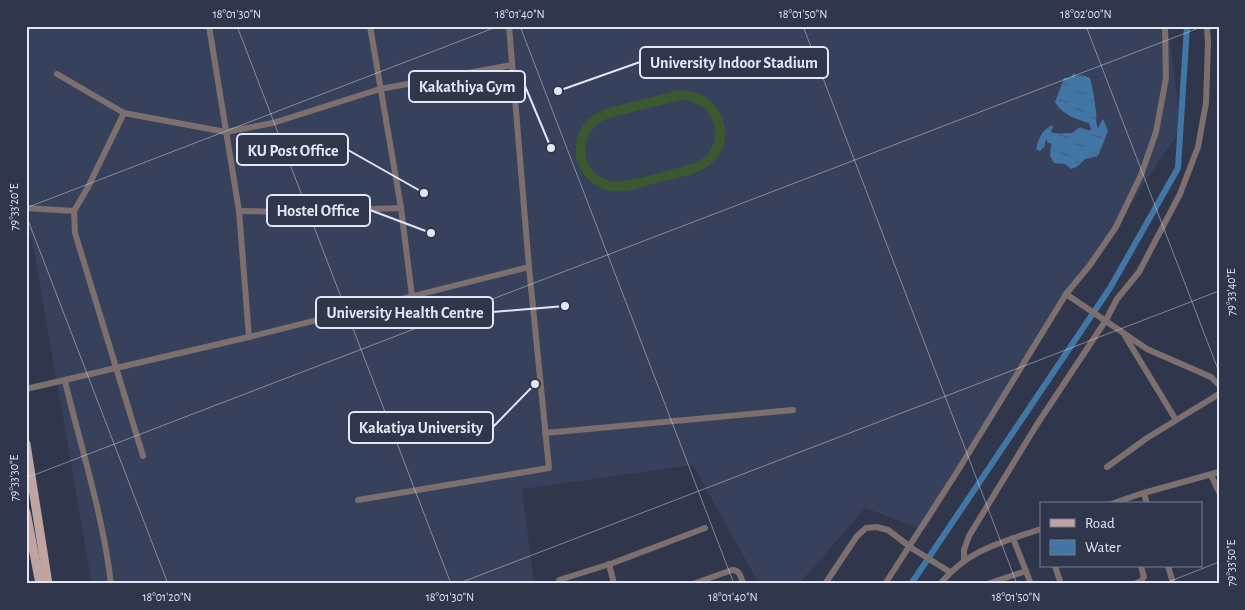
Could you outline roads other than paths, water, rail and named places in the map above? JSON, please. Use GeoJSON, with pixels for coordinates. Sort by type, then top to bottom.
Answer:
{"type":"FeatureCollection","features":[{"type":"Feature","properties":{"kind":"main road"},"geometry":{"type":"LineString","coordinates":[[26,444],[48,584]]}},
{"type":"Feature","properties":{"kind":"main road"},"geometry":{"type":"LineString","coordinates":[[27,518],[29,542],[40,584]]}},
{"type":"Feature","properties":{"kind":"street"},"geometry":{"type":"LineString","coordinates":[[210,26],[239,211],[250,337]]}},
{"type":"Feature","properties":{"kind":"street"},"geometry":{"type":"LineString","coordinates":[[370,26],[401,208],[412,296]]}},
{"type":"Feature","properties":{"kind":"street"},"geometry":{"type":"LineString","coordinates":[[358,500],[548,468],[508,26]]}},
{"type":"Feature","properties":{"kind":"street"},"geometry":{"type":"LineString","coordinates":[[885,584],[911,547],[1066,294],[1090,265],[1116,227],[1141,175],[1156,132],[1166,78],[1165,26]]}},
{"type":"Feature","properties":{"kind":"street"},"geometry":{"type":"LineString","coordinates":[[964,560],[964,550],[969,536],[1104,319],[1139,272],[1180,194],[1198,146],[1206,103],[1207,26]]}},
{"type":"Feature","properties":{"kind":"street"},"geometry":{"type":"LineString","coordinates":[[57,74],[124,113],[226,132],[273,123],[380,88],[512,65]]}},
{"type":"Feature","properties":{"kind":"street"},"geometry":{"type":"LineString","coordinates":[[124,113],[88,187],[74,211],[75,233],[143,456]]}},
{"type":"Feature","properties":{"kind":"street"},"geometry":{"type":"LineString","coordinates":[[26,208],[74,211]]}},
{"type":"Feature","properties":{"kind":"street"},"geometry":{"type":"LineString","coordinates":[[239,211],[286,212],[401,208]]}},
{"type":"Feature","properties":{"kind":"street"},"geometry":{"type":"LineString","coordinates":[[26,389],[250,337],[529,267]]}},
{"type":"Feature","properties":{"kind":"street"},"geometry":{"type":"LineString","coordinates":[[1066,294],[1104,319],[1124,335],[1153,352],[1210,377],[1219,385]]}},
{"type":"Feature","properties":{"kind":"street"},"geometry":{"type":"LineString","coordinates":[[1124,335],[1176,420]]}},
{"type":"Feature","properties":{"kind":"street"},"geometry":{"type":"LineString","coordinates":[[65,381],[94,498],[108,563],[110,584]]}},
{"type":"Feature","properties":{"kind":"street"},"geometry":{"type":"LineString","coordinates":[[1107,467],[1176,420],[1219,394]]}},
{"type":"Feature","properties":{"kind":"street"},"geometry":{"type":"LineString","coordinates":[[545,433],[793,410]]}},
{"type":"Feature","properties":{"kind":"street"},"geometry":{"type":"LineString","coordinates":[[1116,502],[1219,472]]}},
{"type":"Feature","properties":{"kind":"street"},"geometry":{"type":"LineString","coordinates":[[1211,475],[1219,492]]}},
{"type":"Feature","properties":{"kind":"street"},"geometry":{"type":"LineString","coordinates":[[1144,493],[1146,502]]}},
{"type":"Feature","properties":{"kind":"street"},"geometry":{"type":"LineString","coordinates":[[825,584],[857,536],[866,528],[878,527],[888,530],[947,570]]}},
{"type":"Feature","properties":{"kind":"street"},"geometry":{"type":"LineString","coordinates":[[560,584],[559,580],[609,564],[705,528]]}},
{"type":"Feature","properties":{"kind":"street"},"geometry":{"type":"LineString","coordinates":[[940,584],[947,570],[985,548],[1040,529]]}},
{"type":"Feature","properties":{"kind":"street"},"geometry":{"type":"LineString","coordinates":[[1013,538],[1031,584]]}},
{"type":"Feature","properties":{"kind":"street"},"geometry":{"type":"LineString","coordinates":[[609,564],[614,584]]}},
{"type":"Feature","properties":{"kind":"street"},"geometry":{"type":"LineString","coordinates":[[1056,568],[1062,584]]}},
{"type":"Feature","properties":{"kind":"street"},"geometry":{"type":"LineString","coordinates":[[1134,584],[1141,581],[1144,577],[1142,568]]}},
{"type":"Feature","properties":{"kind":"street"},"geometry":{"type":"LineString","coordinates":[[1169,568],[1173,582]]}},
{"type":"Feature","properties":{"kind":"street"},"geometry":{"type":"LineString","coordinates":[[693,584],[732,570],[736,570],[739,573],[743,584]]}},
{"type":"Feature","properties":{"kind":"street"},"geometry":{"type":"LineString","coordinates":[[987,584],[1026,571]]}},
{"type":"Feature","properties":{"kind":"water"},"geometry":{"type":"Polygon","coordinates":[[[1074,73],[1076,76],[1082,75],[1090,78],[1097,126],[1098,128],[1103,119],[1108,131],[1098,156],[1085,159],[1078,166],[1071,169],[1065,164],[1054,163],[1050,156],[1051,144],[1047,142],[1047,138],[1045,146],[1040,151],[1036,149],[1041,135],[1052,125],[1052,133],[1072,133],[1080,127],[1089,131],[1091,129],[1089,123],[1074,118],[1055,102],[1064,78],[1070,78],[1074,73]]]}},
{"type":"Feature","properties":{"kind":"waterway"},"geometry":{"type":"LineString","coordinates":[[911,584],[1110,288],[1178,168],[1187,26]]}},
{"type":"Feature","properties":{"kind":"place","name":"University Indoor Stadium"},"geometry":{"type":"Point","coordinates":[558,91]}},
{"type":"Feature","properties":{"kind":"place","name":"Kakathiya Gym"},"geometry":{"type":"Point","coordinates":[551,148]}},
{"type":"Feature","properties":{"kind":"place","name":"KU Post Office"},"geometry":{"type":"Point","coordinates":[424,193]}},
{"type":"Feature","properties":{"kind":"place","name":"Hostel Office"},"geometry":{"type":"Point","coordinates":[431,233]}},
{"type":"Feature","properties":{"kind":"place","name":"University Health Centre"},"geometry":{"type":"Point","coordinates":[565,306]}},
{"type":"Feature","properties":{"kind":"place","name":"Kakatiya University"},"geometry":{"type":"Point","coordinates":[535,384]}}]}
